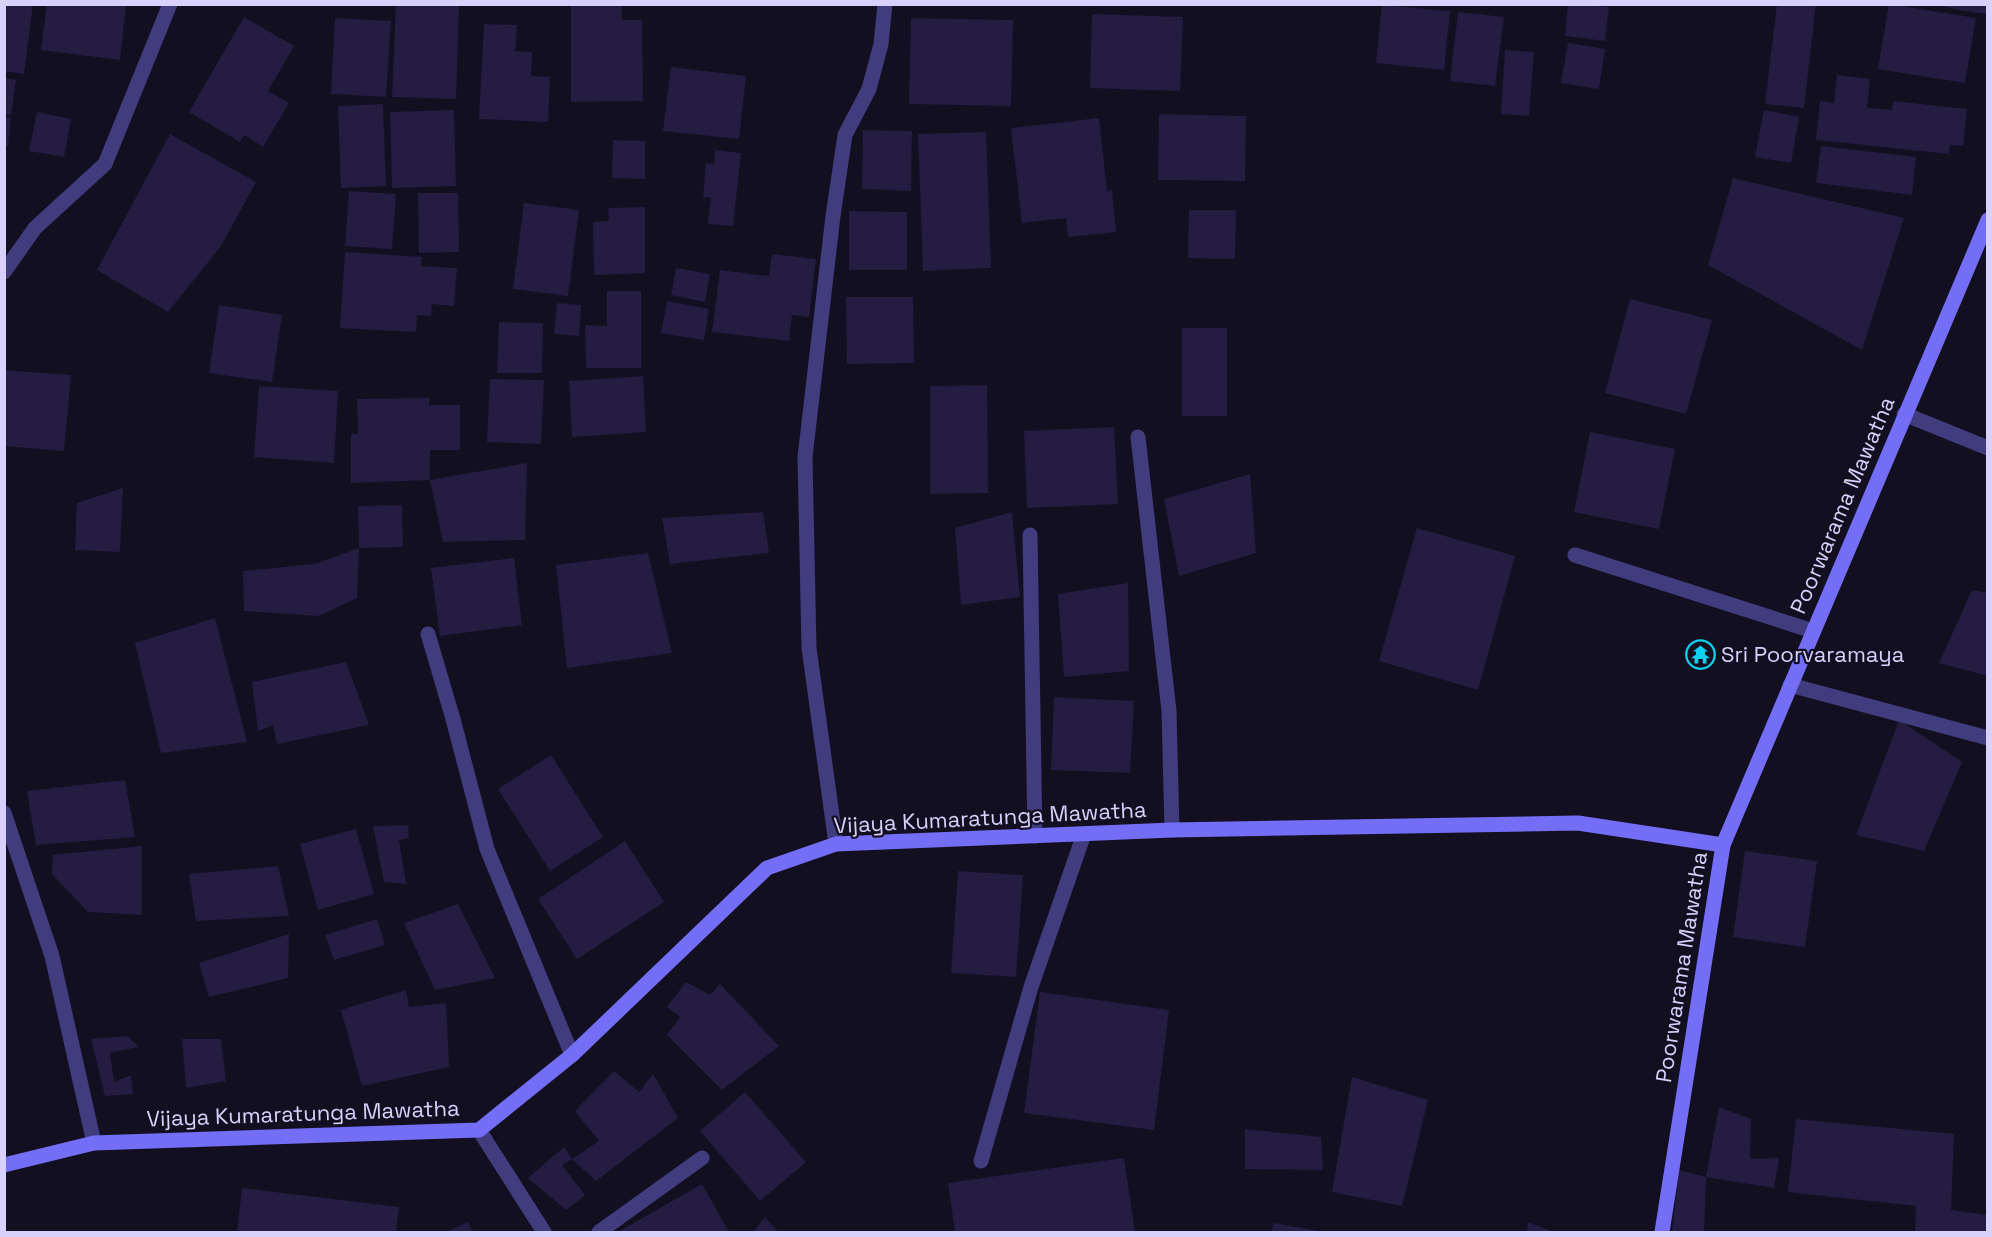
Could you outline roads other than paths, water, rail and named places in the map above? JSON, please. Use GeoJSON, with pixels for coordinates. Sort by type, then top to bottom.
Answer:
{"type":"FeatureCollection","features":[{"type":"Feature","properties":{"kind":"main road","name":"Poorwarama Mawatha"},"geometry":{"type":"LineString","coordinates":[[1662,1233],[1723,844],[1988,220]]}},
{"type":"Feature","properties":{"kind":"main road","name":"Vijaya Kumaratunga Mawatha"},"geometry":{"type":"LineString","coordinates":[[4,1165],[94,1143],[479,1130],[572,1055],[767,868],[836,844],[1172,830],[1578,822],[1723,844]]}},
{"type":"Feature","properties":{"kind":"street"},"geometry":{"type":"LineString","coordinates":[[4,272],[35,228],[105,164],[170,4]]}},
{"type":"Feature","properties":{"kind":"street"},"geometry":{"type":"LineString","coordinates":[[836,844],[809,648],[805,457],[844,135],[869,89],[881,44],[885,4]]}},
{"type":"Feature","properties":{"kind":"street"},"geometry":{"type":"LineString","coordinates":[[1904,414],[1988,448]]}},
{"type":"Feature","properties":{"kind":"street"},"geometry":{"type":"LineString","coordinates":[[1138,437],[1169,711],[1172,830]]}},
{"type":"Feature","properties":{"kind":"street"},"geometry":{"type":"LineString","coordinates":[[1029,535],[1035,836]]}},
{"type":"Feature","properties":{"kind":"street"},"geometry":{"type":"LineString","coordinates":[[1575,555],[1814,631]]}},
{"type":"Feature","properties":{"kind":"street"},"geometry":{"type":"LineString","coordinates":[[428,634],[487,849],[572,1055]]}},
{"type":"Feature","properties":{"kind":"street"},"geometry":{"type":"LineString","coordinates":[[1790,685],[1988,738]]}},
{"type":"Feature","properties":{"kind":"street"},"geometry":{"type":"LineString","coordinates":[[4,813],[52,956],[94,1143]]}},
{"type":"Feature","properties":{"kind":"street"},"geometry":{"type":"LineString","coordinates":[[981,1161],[1031,987],[1084,834]]}},
{"type":"Feature","properties":{"kind":"street"},"geometry":{"type":"LineString","coordinates":[[479,1130],[544,1233]]}},
{"type":"Feature","properties":{"kind":"street"},"geometry":{"type":"LineString","coordinates":[[599,1233],[702,1158]]}},
{"type":"Feature","properties":{"kind":"place","name":"Sri Poorvaramaya"},"geometry":{"type":"Point","coordinates":[1700,654]}}]}
